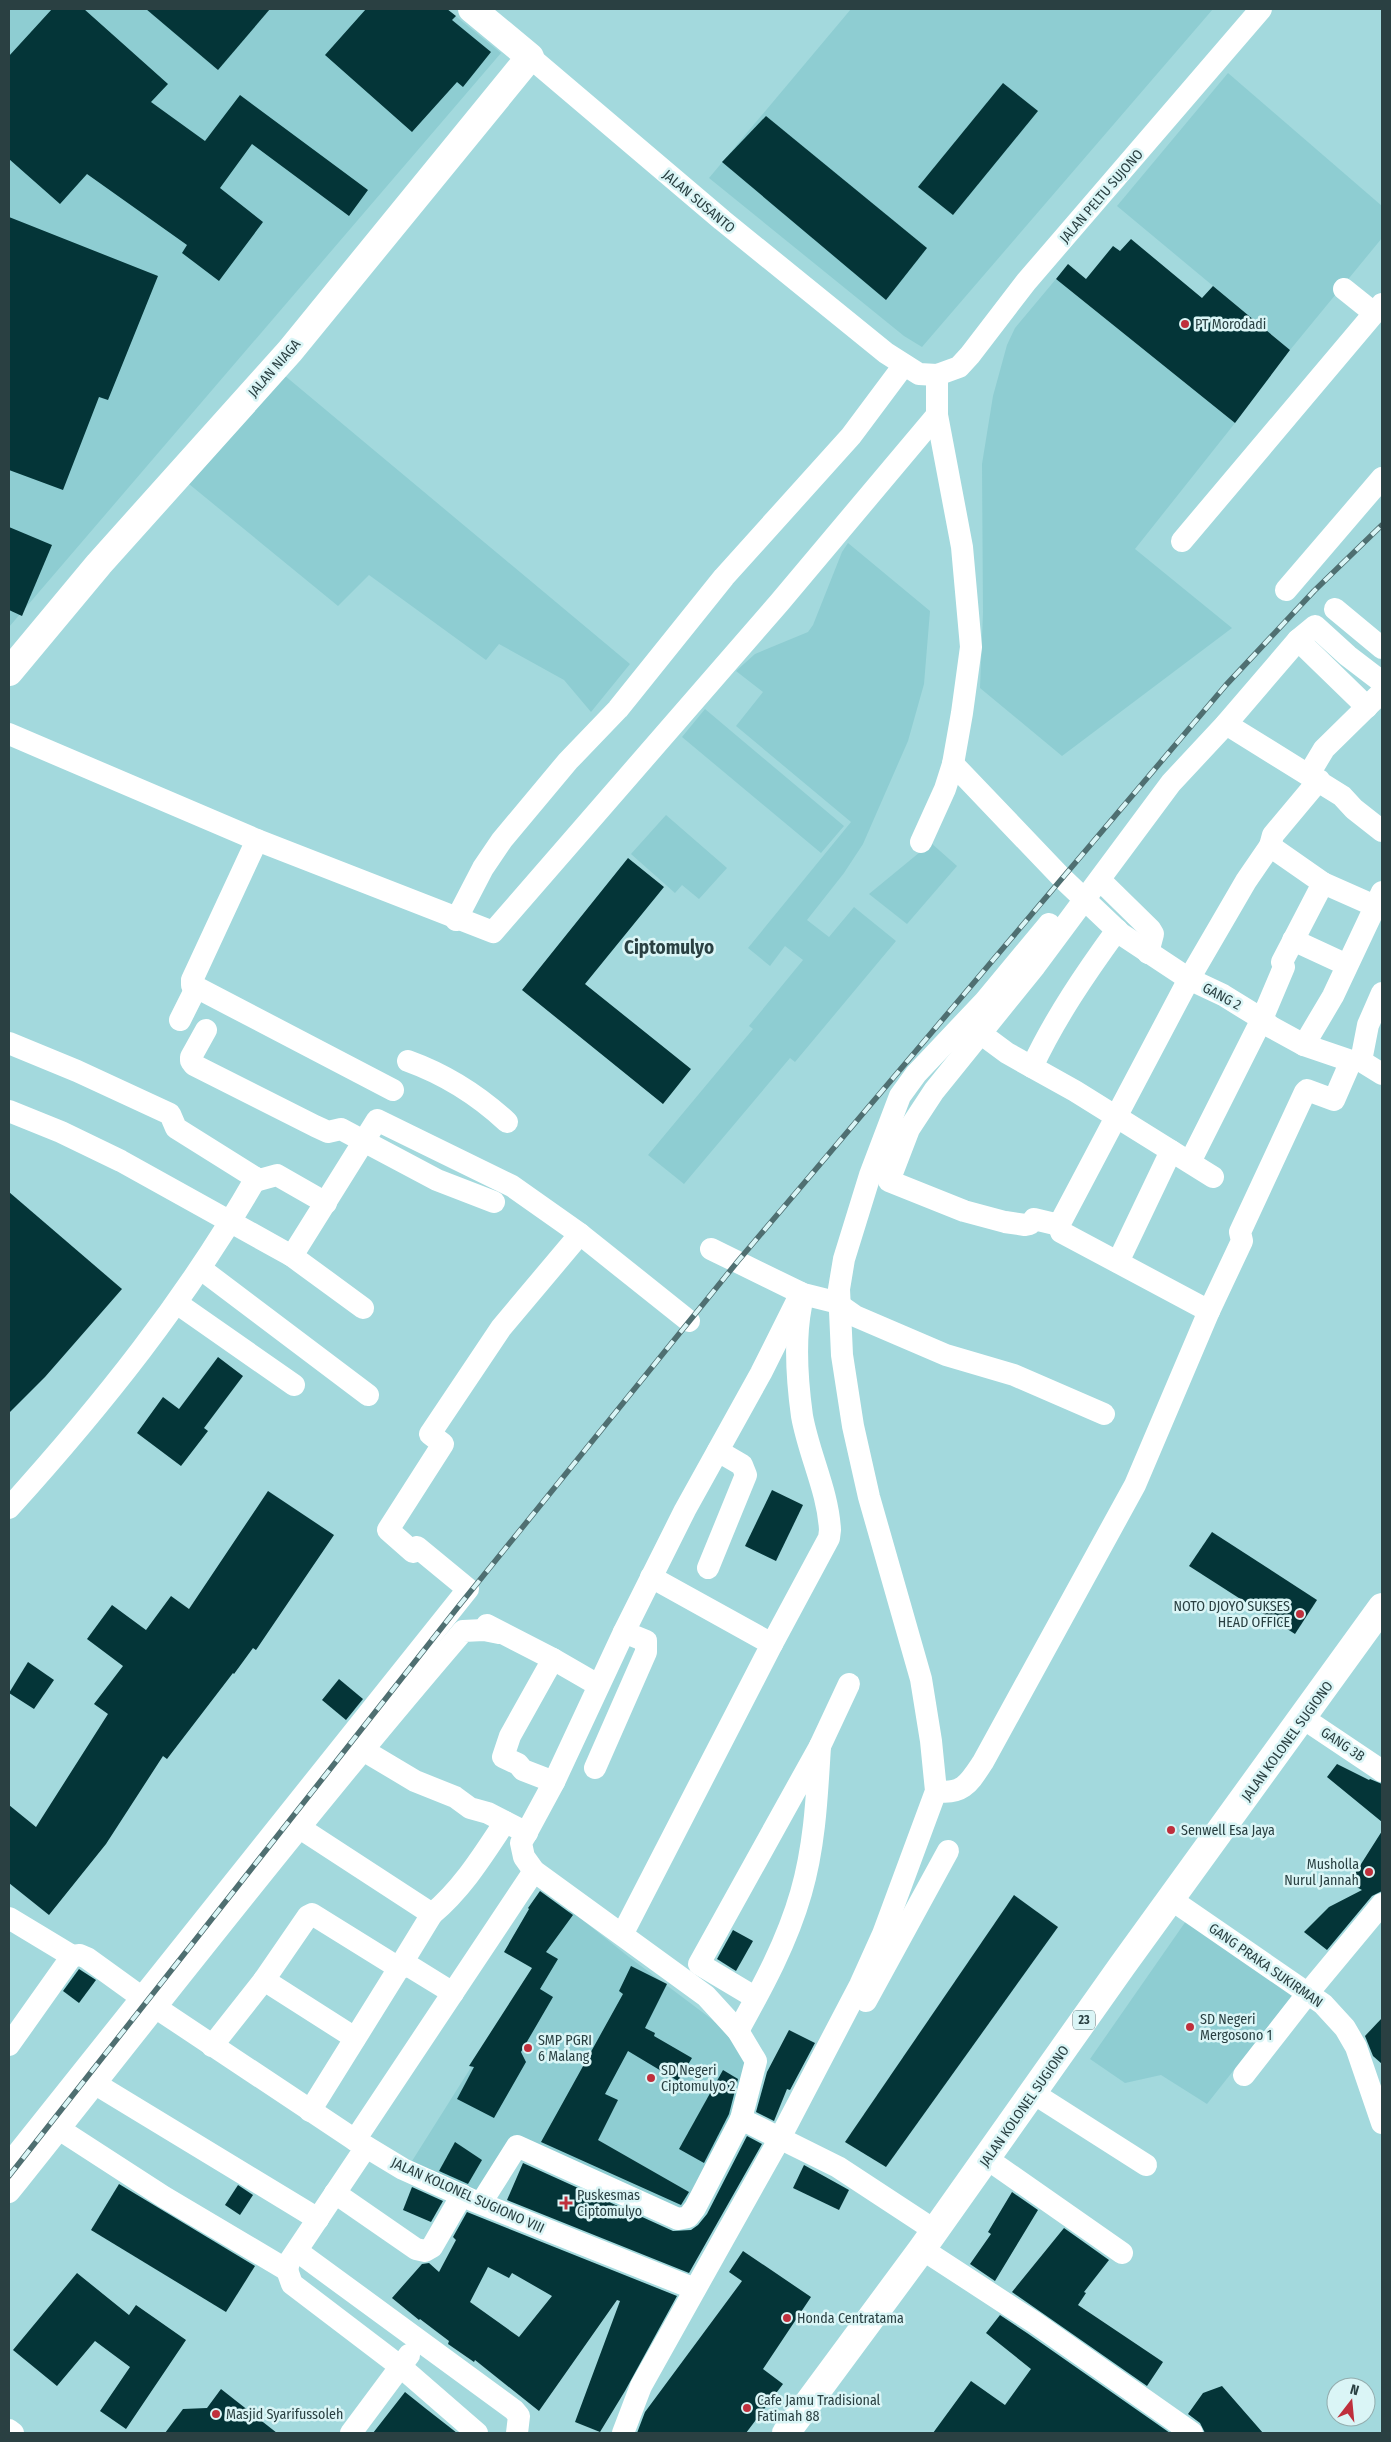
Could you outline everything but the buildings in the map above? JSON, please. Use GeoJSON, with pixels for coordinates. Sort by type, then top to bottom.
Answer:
{"type":"FeatureCollection","features":[{"type":"Feature","properties":{"kind":"main road","name":"JALAN SUSANTO"},"geometry":{"type":"LineString","coordinates":[[472,9],[530,57]]}},
{"type":"Feature","properties":{"kind":"main road","name":"JALAN NIAGA"},"geometry":{"type":"LineString","coordinates":[[9,672],[98,564],[290,351],[530,57]]}},
{"type":"Feature","properties":{"kind":"main road","name":"JALAN KOLONEL SUGIONO"},"geometry":{"type":"LineString","coordinates":[[786,2433],[928,2240],[1034,2093],[1122,1966],[1172,1900],[1382,1607]]}},
{"type":"Feature","properties":{"kind":"street","name":"JALAN PELTU SUJONO"},"geometry":{"type":"LineString","coordinates":[[937,375],[959,367],[970,356],[1026,282],[1261,9]]}},
{"type":"Feature","properties":{"kind":"street","name":"JALAN SUSANTO"},"geometry":{"type":"LineString","coordinates":[[530,57],[722,220],[886,353],[919,374],[937,375]]}},
{"type":"Feature","properties":{"kind":"street"},"geometry":{"type":"LineString","coordinates":[[1182,541],[1378,308],[1344,289]]}},
{"type":"Feature","properties":{"kind":"street"},"geometry":{"type":"LineString","coordinates":[[456,920],[483,868],[502,840],[568,761],[618,709],[724,577],[851,436],[904,365]]}},
{"type":"Feature","properties":{"kind":"street"},"geometry":{"type":"LineString","coordinates":[[921,842],[945,789],[952,764],[969,667],[970,625],[953,490],[937,415],[937,375]]}},
{"type":"Feature","properties":{"kind":"street"},"geometry":{"type":"LineString","coordinates":[[9,734],[257,840],[456,920],[492,932],[779,603],[937,415]]}},
{"type":"Feature","properties":{"kind":"street"},"geometry":{"type":"LineString","coordinates":[[1286,590],[1382,478]]}},
{"type":"Feature","properties":{"kind":"street"},"geometry":{"type":"LineString","coordinates":[[1335,608],[1382,648]]}},
{"type":"Feature","properties":{"kind":"street"},"geometry":{"type":"LineString","coordinates":[[624,2433],[641,2386],[780,2138],[860,1985],[883,1934],[936,1791],[931,1741],[921,1679],[869,1497],[853,1426],[842,1355],[839,1289],[844,1259],[870,1176],[900,1096],[916,1074],[985,1001],[1081,894],[1100,880],[1171,783],[1226,724],[1298,640],[1315,626],[1348,656],[1382,682]]}},
{"type":"Feature","properties":{"kind":"street"},"geometry":{"type":"LineString","coordinates":[[1209,1311],[1061,1232],[1059,1225],[1189,979],[1246,881],[1270,846],[1273,835],[1314,777],[1324,750],[1375,699],[1298,640]]}},
{"type":"Feature","properties":{"kind":"street"},"geometry":{"type":"LineString","coordinates":[[1226,724],[1342,796],[1354,809],[1382,831]]}},
{"type":"Feature","properties":{"kind":"street","name":"GANG 2"},"geometry":{"type":"LineString","coordinates":[[952,764],[1061,877],[1117,930],[1148,953],[1189,979],[1223,996],[1304,1045],[1356,1061],[1382,1074]]}},
{"type":"Feature","properties":{"kind":"street"},"geometry":{"type":"LineString","coordinates":[[257,840],[192,980],[192,985],[393,1090]]}},
{"type":"Feature","properties":{"kind":"street"},"geometry":{"type":"LineString","coordinates":[[1270,846],[1323,883],[1379,899],[1334,996],[1304,1045]]}},
{"type":"Feature","properties":{"kind":"street"},"geometry":{"type":"LineString","coordinates":[[1100,880],[1150,929],[1153,934],[1148,953]]}},
{"type":"Feature","properties":{"kind":"street"},"geometry":{"type":"LineString","coordinates":[[1190,1162],[1262,1019],[1284,967],[1282,962],[1323,883]]}},
{"type":"Feature","properties":{"kind":"street"},"geometry":{"type":"LineString","coordinates":[[1059,1225],[1034,1219],[1030,1224],[1025,1225],[1005,1222],[964,1211],[888,1181],[909,1129],[934,1091],[1035,966],[1081,894]]}},
{"type":"Feature","properties":{"kind":"street"},"geometry":{"type":"LineString","coordinates":[[1032,1067],[1044,1040],[1080,980],[1117,930]]}},
{"type":"Feature","properties":{"kind":"street"},"geometry":{"type":"LineString","coordinates":[[1293,940],[1347,965]]}},
{"type":"Feature","properties":{"kind":"street"},"geometry":{"type":"LineString","coordinates":[[180,1020],[196,988]]}},
{"type":"Feature","properties":{"kind":"street"},"geometry":{"type":"LineString","coordinates":[[936,1791],[950,1793],[959,1790],[973,1777],[983,1762],[1135,1485],[1209,1311],[1242,1241],[1240,1232],[1305,1092],[1307,1090],[1334,1100],[1356,1061],[1368,1025],[1382,993]]}},
{"type":"Feature","properties":{"kind":"street"},"geometry":{"type":"LineString","coordinates":[[206,1030],[191,1057],[190,1061],[194,1065],[328,1132],[341,1129],[437,1180],[494,1202]]}},
{"type":"Feature","properties":{"kind":"street"},"geometry":{"type":"LineString","coordinates":[[980,1033],[1007,1053],[1116,1116],[1213,1176]]}},
{"type":"Feature","properties":{"kind":"street"},"geometry":{"type":"LineString","coordinates":[[9,1043],[77,1071],[170,1114],[176,1128],[259,1180],[277,1175],[326,1204]]}},
{"type":"Feature","properties":{"kind":"street"},"geometry":{"type":"LineString","coordinates":[[408,1061],[428,1068],[469,1093],[493,1108],[507,1122]]}},
{"type":"Feature","properties":{"kind":"street"},"geometry":{"type":"LineString","coordinates":[[9,1111],[61,1132],[121,1161],[292,1256],[363,1308]]}},
{"type":"Feature","properties":{"kind":"street"},"geometry":{"type":"LineString","coordinates":[[292,1256],[326,1204],[376,1120],[497,1178],[580,1234],[689,1322]]}},
{"type":"Feature","properties":{"kind":"street"},"geometry":{"type":"LineString","coordinates":[[1118,1262],[1171,1151]]}},
{"type":"Feature","properties":{"kind":"street"},"geometry":{"type":"LineString","coordinates":[[9,1508],[75,1435],[178,1304],[230,1223],[256,1178]]}},
{"type":"Feature","properties":{"kind":"street"},"geometry":{"type":"LineString","coordinates":[[9,2192],[94,2083],[148,2002],[468,1589],[388,1530],[443,1444],[430,1434],[501,1328],[546,1272],[580,1234]]}},
{"type":"Feature","properties":{"kind":"street"},"geometry":{"type":"LineString","coordinates":[[711,1249],[802,1293],[840,1304],[855,1316],[946,1355],[1014,1375],[1104,1414]]}},
{"type":"Feature","properties":{"kind":"street"},"geometry":{"type":"LineString","coordinates":[[201,1269],[368,1395]]}},
{"type":"Feature","properties":{"kind":"street"},"geometry":{"type":"LineString","coordinates":[[335,2193],[416,2249],[425,2251],[432,2247],[517,2146],[678,2219],[688,2217],[695,2208],[741,2119],[756,2061],[738,2031],[706,1996],[623,1933],[534,1871],[527,1863],[521,1843],[554,1782],[598,1685],[652,1576],[802,1293]]}},
{"type":"Feature","properties":{"kind":"street"},"geometry":{"type":"LineString","coordinates":[[623,1933],[772,1644],[829,1538],[830,1530],[820,1478],[802,1416],[796,1351],[802,1293]]}},
{"type":"Feature","properties":{"kind":"street"},"geometry":{"type":"LineString","coordinates":[[178,1304],[294,1385]]}},
{"type":"Feature","properties":{"kind":"street"},"geometry":{"type":"LineString","coordinates":[[708,1568],[746,1475],[742,1465],[718,1451]]}},
{"type":"Feature","properties":{"kind":"street"},"geometry":{"type":"LineString","coordinates":[[652,1576],[772,1644]]}},
{"type":"Feature","properties":{"kind":"street"},"geometry":{"type":"LineString","coordinates":[[454,1605],[499,1633],[553,1659],[598,1685]]}},
{"type":"Feature","properties":{"kind":"street"},"geometry":{"type":"LineString","coordinates":[[13,2151],[148,2002],[300,1828],[362,1750],[463,1632],[472,1629],[499,1633]]}},
{"type":"Feature","properties":{"kind":"street"},"geometry":{"type":"LineString","coordinates":[[595,1768],[646,1652],[646,1641],[624,1632]]}},
{"type":"Feature","properties":{"kind":"street"},"geometry":{"type":"LineString","coordinates":[[553,1659],[510,1736],[503,1756],[518,1764],[523,1770],[554,1782]]}},
{"type":"Feature","properties":{"kind":"street"},"geometry":{"type":"LineString","coordinates":[[756,1998],[698,1964],[820,1746],[849,1684]]}},
{"type":"Feature","properties":{"kind":"street","name":"GANG 3B"},"geometry":{"type":"LineString","coordinates":[[1303,1718],[1382,1771]]}},
{"type":"Feature","properties":{"kind":"street"},"geometry":{"type":"LineString","coordinates":[[738,2031],[777,1958],[801,1892],[814,1830],[820,1746]]}},
{"type":"Feature","properties":{"kind":"street"},"geometry":{"type":"LineString","coordinates":[[362,1750],[415,1781],[455,1797],[470,1808],[488,1813],[527,1833]]}},
{"type":"Feature","properties":{"kind":"street"},"geometry":{"type":"LineString","coordinates":[[310,2111],[432,1914],[446,1902],[473,1871],[505,1822]]}},
{"type":"Feature","properties":{"kind":"street"},"geometry":{"type":"LineString","coordinates":[[300,1828],[432,1914]]}},
{"type":"Feature","properties":{"kind":"street"},"geometry":{"type":"LineString","coordinates":[[815,2072],[826,2063],[878,1982],[948,1851]]}},
{"type":"Feature","properties":{"kind":"street"},"geometry":{"type":"LineString","coordinates":[[477,2433],[400,2367],[292,2284],[292,2260],[335,2193],[360,2144],[453,1993],[534,1871]]}},
{"type":"Feature","properties":{"kind":"street","name":"GANG PRAKA SUKIRMAN"},"geometry":{"type":"LineString","coordinates":[[1172,1900],[1323,2004],[1345,2028],[1356,2047],[1382,2123]]}},
{"type":"Feature","properties":{"kind":"street"},"geometry":{"type":"LineString","coordinates":[[1244,2075],[1308,1993],[1382,1904]]}},
{"type":"Feature","properties":{"kind":"street"},"geometry":{"type":"LineString","coordinates":[[212,2046],[264,1980],[308,1916],[312,1914],[399,1968],[410,1966],[453,1993]]}},
{"type":"Feature","properties":{"kind":"street","name":"JALAN KOLONEL SUGIONO VIII"},"geometry":{"type":"LineString","coordinates":[[9,1918],[72,1956],[80,1955],[87,1958],[212,2046],[360,2144],[403,2168],[471,2199],[695,2290]]}},
{"type":"Feature","properties":{"kind":"street"},"geometry":{"type":"LineString","coordinates":[[9,2046],[72,1956]]}},
{"type":"Feature","properties":{"kind":"street"},"geometry":{"type":"LineString","coordinates":[[264,1980],[356,2038]]}},
{"type":"Feature","properties":{"kind":"street"},"geometry":{"type":"LineString","coordinates":[[94,2083],[318,2219]]}},
{"type":"Feature","properties":{"kind":"street"},"geometry":{"type":"LineString","coordinates":[[1034,2093],[1146,2165]]}},
{"type":"Feature","properties":{"kind":"street"},"geometry":{"type":"LineString","coordinates":[[741,2119],[838,2167],[1034,2322],[1192,2433]]}},
{"type":"Feature","properties":{"kind":"street"},"geometry":{"type":"LineString","coordinates":[[59,2129],[164,2197],[292,2260],[420,2340],[514,2410],[519,2416],[517,2433]]}},
{"type":"Feature","properties":{"kind":"street"},"geometry":{"type":"LineString","coordinates":[[986,2158],[1122,2253]]}},
{"type":"Feature","properties":{"kind":"street"},"geometry":{"type":"LineString","coordinates":[[351,2433],[420,2340]]}},
{"type":"Feature","properties":{"kind":"street"},"geometry":{"type":"LineString","coordinates":[[9,2430],[13,2433]]}},
{"type":"Feature","properties":{"kind":"shaded area"},"geometry":{"type":"Polygon","coordinates":[[[9,9],[447,9],[501,53],[9,627],[9,9]]]}},
{"type":"Feature","properties":{"kind":"shaded area"},"geometry":{"type":"Polygon","coordinates":[[[851,9],[1213,9],[922,347],[904,336],[709,178],[851,9]]]}},
{"type":"Feature","properties":{"kind":"shaded area"},"geometry":{"type":"Polygon","coordinates":[[[1228,73],[1382,206],[1382,238],[1290,350],[1117,206],[1228,73]]]}},
{"type":"Feature","properties":{"kind":"shaded area"},"geometry":{"type":"Polygon","coordinates":[[[1056,279],[1235,423],[1135,549],[1232,628],[1062,756],[980,688],[983,613],[982,464],[993,396],[1007,345],[1015,328],[1056,279]]]}},
{"type":"Feature","properties":{"kind":"shaded area"},"geometry":{"type":"Polygon","coordinates":[[[284,375],[630,664],[591,712],[564,680],[499,644],[486,660],[369,575],[338,606],[189,484],[284,375]]]}},
{"type":"Feature","properties":{"kind":"shaded area"},"geometry":{"type":"Polygon","coordinates":[[[848,543],[930,611],[924,684],[908,741],[863,844],[844,873],[807,920],[829,937],[854,907],[896,941],[795,1062],[790,1058],[684,1184],[648,1155],[753,1029],[749,1026],[803,960],[785,946],[770,966],[748,948],[851,822],[736,726],[763,692],[736,671],[755,654],[808,632],[813,625],[842,552],[848,543]]]}},
{"type":"Feature","properties":{"kind":"shaded area"},"geometry":{"type":"Polygon","coordinates":[[[705,709],[844,826],[821,853],[682,737],[705,709]]]}},
{"type":"Feature","properties":{"kind":"shaded area"},"geometry":{"type":"Polygon","coordinates":[[[666,815],[727,868],[699,899],[682,885],[675,893],[631,854],[666,815]]]}},
{"type":"Feature","properties":{"kind":"shaded area"},"geometry":{"type":"Polygon","coordinates":[[[931,843],[957,866],[907,924],[869,894],[931,843]]]}},
{"type":"Feature","properties":{"kind":"shaded area"},"geometry":{"type":"Polygon","coordinates":[[[570,1910],[742,2042],[749,2067],[746,2089],[681,2213],[516,2139],[475,2198],[407,2169],[570,1910]]]}},
{"type":"Feature","properties":{"kind":"shaded area","name":"SD Negeri Mergosono 1"},"geometry":{"type":"Polygon","coordinates":[[[1186,1921],[1293,1995],[1207,2104],[1161,2075],[1125,2083],[1090,2059],[1186,1921]]]}},
{"type":"Feature","properties":{"kind":"railway"},"geometry":{"type":"LineString","coordinates":[[9,2176],[458,1607],[738,1261],[1226,685],[1314,591],[1382,525]]}},
{"type":"Feature","properties":{"kind":"place","name":"PT Morodadi"},"geometry":{"type":"Point","coordinates":[1185,324]}},
{"type":"Feature","properties":{"kind":"place","name":"NOTO DJOYO SUKSES HEAD OFFICE"},"geometry":{"type":"Point","coordinates":[1300,1614]}},
{"type":"Feature","properties":{"kind":"place","name":"Senwell Esa Jaya"},"geometry":{"type":"Point","coordinates":[1171,1830]}},
{"type":"Feature","properties":{"kind":"place","name":"Musholla Nurul Jannah"},"geometry":{"type":"Point","coordinates":[1369,1872]}},
{"type":"Feature","properties":{"kind":"place","name":"SD Negeri Mergosono 1"},"geometry":{"type":"Point","coordinates":[1190,2027]}},
{"type":"Feature","properties":{"kind":"place","name":"SMP PGRI 6 Malang"},"geometry":{"type":"Point","coordinates":[528,2048]}},
{"type":"Feature","properties":{"kind":"place","name":"SD Negeri Ciptomulyo 2"},"geometry":{"type":"Point","coordinates":[651,2078]}},
{"type":"Feature","properties":{"kind":"place","name":"Puskesmas Ciptomulyo"},"geometry":{"type":"Point","coordinates":[566,2203]}},
{"type":"Feature","properties":{"kind":"place","name":"Honda Centratama"},"geometry":{"type":"Point","coordinates":[787,2318]}},
{"type":"Feature","properties":{"kind":"place","name":"Cafe Jamu Tradisional Fatimah 88"},"geometry":{"type":"Point","coordinates":[747,2408]}},
{"type":"Feature","properties":{"kind":"place","name":"Masjid Syarifussoleh"},"geometry":{"type":"Point","coordinates":[216,2414]}},
{"type":"Feature","properties":{"kind":"district","name":"Ciptomulyo"},"geometry":{"type":"Point","coordinates":[669,947]}}]}
